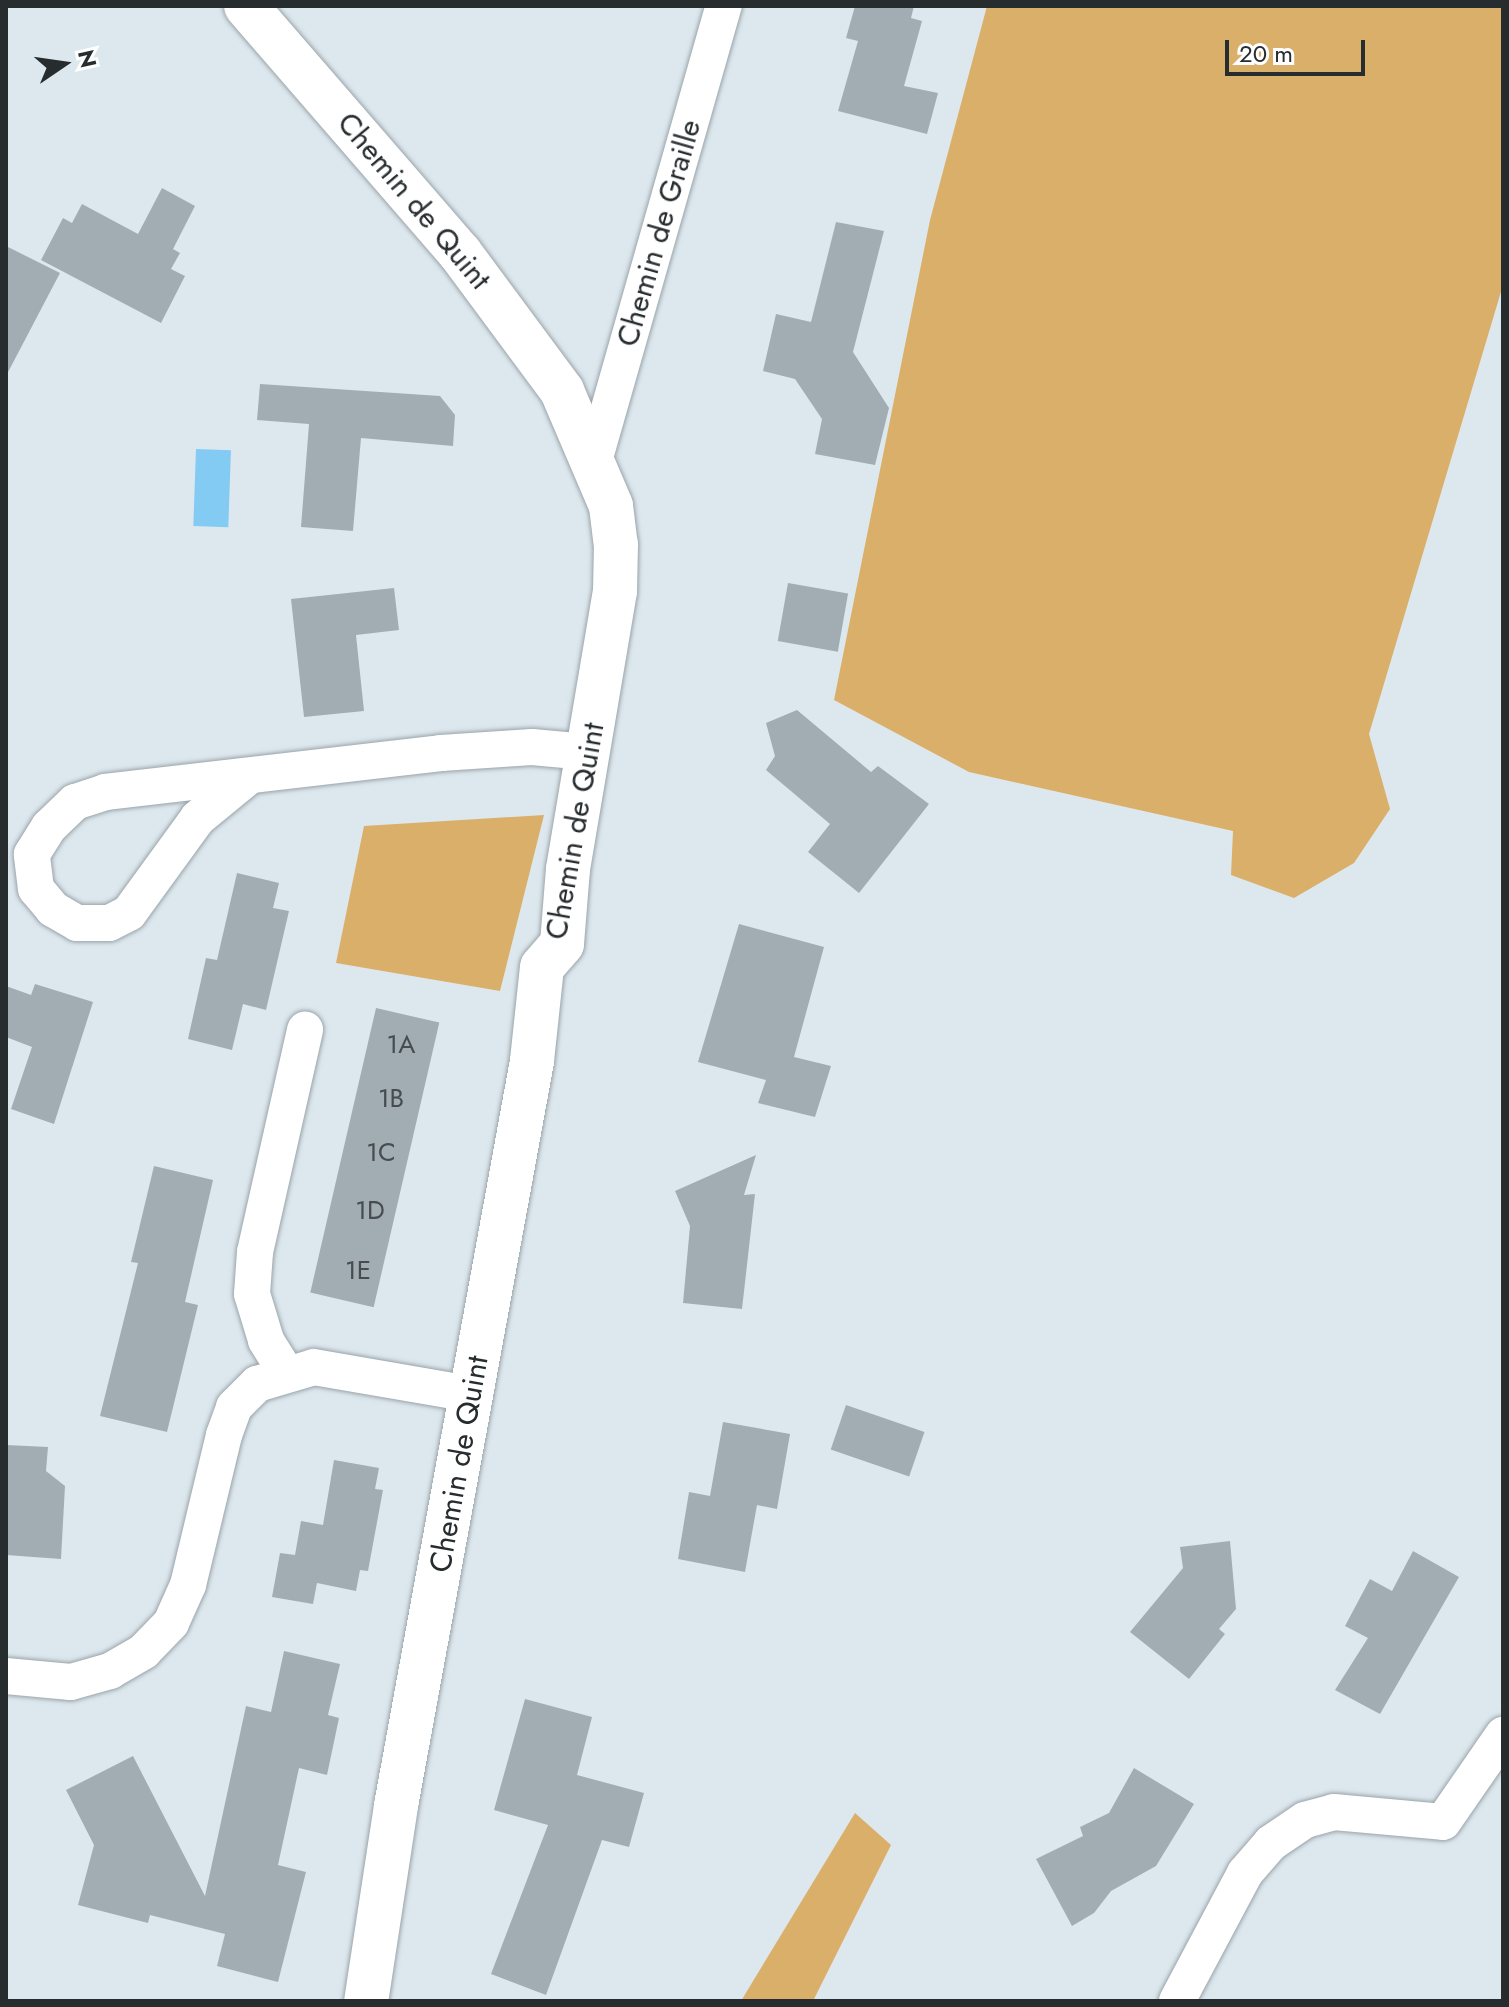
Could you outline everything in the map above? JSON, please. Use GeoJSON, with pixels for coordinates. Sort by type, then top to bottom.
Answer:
{"type":"FeatureCollection","features":[{"type":"Feature","properties":{"kind":"street","name":"Chemin de Quint"},"geometry":{"type":"LineString","coordinates":[[246,6],[379,155],[520,330],[562,391],[611,506],[615,591],[587,752],[562,944],[542,967],[532,1061],[366,2001]]}},
{"type":"Feature","properties":{"kind":"street","name":"Chemin de Graille"},"geometry":{"type":"LineString","coordinates":[[594,461],[724,6]]}},
{"type":"Feature","properties":{"kind":"street"},"geometry":{"type":"LineString","coordinates":[[248,777],[198,818],[129,913],[109,923],[77,923],[53,909],[36,889],[19,857],[75,802],[105,792],[441,753],[532,747],[587,752]]}},
{"type":"Feature","properties":{"kind":"street"},"geometry":{"type":"LineString","coordinates":[[285,1371],[266,1340],[252,1294],[255,1252],[305,1030]]}},
{"type":"Feature","properties":{"kind":"street"},"geometry":{"type":"LineString","coordinates":[[6,1676],[71,1682],[110,1671],[144,1651],[171,1623],[188,1585],[234,1407],[257,1384],[285,1371],[314,1367],[353,1371],[471,1394]]}},
{"type":"Feature","properties":{"kind":"street"},"geometry":{"type":"LineString","coordinates":[[1177,2001],[1245,1873],[1271,1843],[1305,1820],[1334,1812],[1443,1822],[1503,1735]]}},
{"type":"Feature","properties":{"kind":"shaded area"},"geometry":{"type":"Polygon","coordinates":[[[987,6],[1503,6],[1503,285],[1369,734],[1390,809],[1354,863],[1294,898],[1231,875],[1233,831],[969,772],[834,700],[930,220],[987,6]]]}},
{"type":"Feature","properties":{"kind":"shaded area"},"geometry":{"type":"Polygon","coordinates":[[[544,815],[500,991],[336,963],[364,826],[544,815]]]}},
{"type":"Feature","properties":{"kind":"shaded area"},"geometry":{"type":"Polygon","coordinates":[[[855,1813],[891,1845],[813,2001],[741,2001],[855,1813]]]}},
{"type":"Feature","properties":{"kind":"water"},"geometry":{"type":"Polygon","coordinates":[[[196,449],[231,450],[228,527],[193,526],[196,449]]]}},
{"type":"Feature","properties":{"kind":"building"},"geometry":{"type":"Polygon","coordinates":[[[855,6],[914,6],[911,18],[922,21],[904,86],[938,93],[927,134],[838,111],[858,41],[846,38],[855,6]]]}},
{"type":"Feature","properties":{"kind":"building"},"geometry":{"type":"Polygon","coordinates":[[[162,188],[195,206],[173,249],[180,253],[171,269],[185,276],[161,323],[41,260],[63,218],[72,223],[82,204],[138,234],[162,188]]]}},
{"type":"Feature","properties":{"kind":"building"},"geometry":{"type":"Polygon","coordinates":[[[836,222],[884,231],[853,352],[889,408],[875,465],[815,454],[822,419],[795,379],[763,371],[776,314],[811,322],[836,222]]]}},
{"type":"Feature","properties":{"kind":"building"},"geometry":{"type":"Polygon","coordinates":[[[6,246],[60,273],[6,376],[6,246]]]}},
{"type":"Feature","properties":{"kind":"building"},"geometry":{"type":"Polygon","coordinates":[[[260,384],[440,396],[455,415],[453,446],[361,438],[353,531],[301,527],[309,424],[257,420],[260,384]]]}},
{"type":"Feature","properties":{"kind":"building"},"geometry":{"type":"Polygon","coordinates":[[[788,583],[848,594],[838,652],[778,641],[788,583]]]}},
{"type":"Feature","properties":{"kind":"building"},"geometry":{"type":"Polygon","coordinates":[[[394,588],[399,630],[356,635],[364,711],[304,717],[291,599],[394,588]]]}},
{"type":"Feature","properties":{"kind":"building"},"geometry":{"type":"Polygon","coordinates":[[[797,710],[871,772],[878,766],[929,804],[859,893],[808,852],[830,824],[766,770],[775,756],[766,723],[797,710]]]}},
{"type":"Feature","properties":{"kind":"building"},"geometry":{"type":"Polygon","coordinates":[[[237,873],[279,883],[273,908],[289,911],[266,1010],[243,1004],[232,1050],[188,1039],[206,958],[217,960],[237,873]]]}},
{"type":"Feature","properties":{"kind":"building"},"geometry":{"type":"Polygon","coordinates":[[[739,924],[824,947],[794,1057],[831,1066],[815,1117],[758,1103],[766,1080],[698,1062],[739,924]]]}},
{"type":"Feature","properties":{"kind":"building"},"geometry":{"type":"Polygon","coordinates":[[[35,984],[93,1002],[54,1124],[11,1109],[32,1047],[6,1037],[6,986],[31,995],[35,984]]]}},
{"type":"Feature","properties":{"kind":"building"},"geometry":{"type":"Polygon","coordinates":[[[376,1008],[439,1023],[374,1307],[310,1293],[376,1008]]]}},
{"type":"Feature","properties":{"kind":"building"},"geometry":{"type":"Polygon","coordinates":[[[756,1155],[744,1195],[755,1194],[742,1309],[683,1303],[690,1226],[675,1191],[756,1155]]]}},
{"type":"Feature","properties":{"kind":"building"},"geometry":{"type":"Polygon","coordinates":[[[154,1166],[213,1180],[185,1302],[198,1305],[167,1432],[100,1416],[138,1263],[131,1262],[154,1166]]]}},
{"type":"Feature","properties":{"kind":"building"},"geometry":{"type":"Polygon","coordinates":[[[846,1405],[924,1432],[909,1476],[831,1449],[846,1405]]]}},
{"type":"Feature","properties":{"kind":"building"},"geometry":{"type":"Polygon","coordinates":[[[723,1422],[790,1434],[777,1509],[757,1505],[745,1572],[678,1559],[689,1492],[710,1496],[723,1422]]]}},
{"type":"Feature","properties":{"kind":"building"},"geometry":{"type":"Polygon","coordinates":[[[6,1445],[48,1447],[46,1471],[65,1486],[61,1559],[6,1555],[6,1445]]]}},
{"type":"Feature","properties":{"kind":"building"},"geometry":{"type":"Polygon","coordinates":[[[334,1460],[379,1468],[375,1489],[383,1490],[368,1571],[360,1570],[356,1591],[317,1583],[313,1604],[272,1597],[280,1553],[295,1555],[301,1521],[323,1525],[334,1460]]]}},
{"type":"Feature","properties":{"kind":"building"},"geometry":{"type":"Polygon","coordinates":[[[1230,1541],[1236,1609],[1219,1629],[1225,1634],[1189,1679],[1130,1632],[1183,1568],[1180,1547],[1230,1541]]]}},
{"type":"Feature","properties":{"kind":"building"},"geometry":{"type":"Polygon","coordinates":[[[1413,1551],[1459,1577],[1380,1714],[1335,1690],[1368,1638],[1345,1626],[1370,1579],[1392,1591],[1413,1551]]]}},
{"type":"Feature","properties":{"kind":"building"},"geometry":{"type":"Polygon","coordinates":[[[284,1651],[340,1664],[328,1715],[339,1718],[327,1775],[299,1768],[278,1865],[306,1872],[278,1982],[217,1966],[225,1934],[150,1915],[148,1923],[78,1905],[94,1845],[66,1790],[133,1756],[205,1896],[246,1706],[271,1712],[284,1651]]]}},
{"type":"Feature","properties":{"kind":"building"},"geometry":{"type":"Polygon","coordinates":[[[525,1699],[592,1717],[577,1775],[644,1793],[629,1847],[602,1840],[546,1995],[491,1974],[548,1825],[494,1810],[525,1699]]]}},
{"type":"Feature","properties":{"kind":"building"},"geometry":{"type":"Polygon","coordinates":[[[1134,1768],[1194,1804],[1156,1866],[1111,1891],[1094,1913],[1072,1926],[1036,1859],[1083,1836],[1080,1827],[1109,1813],[1134,1768]]]}}]}
